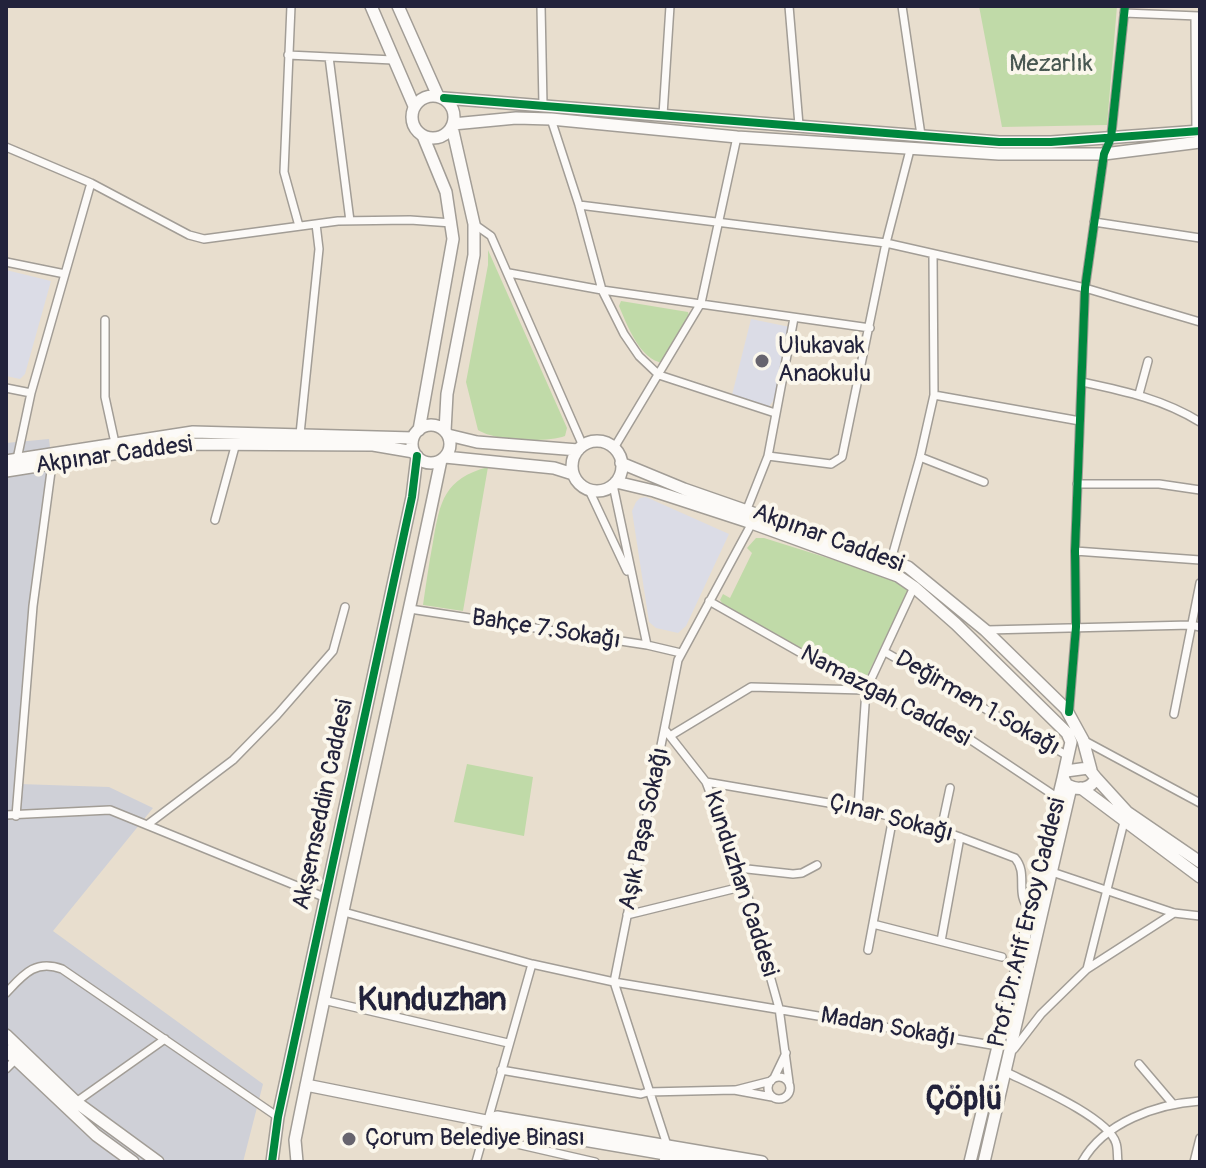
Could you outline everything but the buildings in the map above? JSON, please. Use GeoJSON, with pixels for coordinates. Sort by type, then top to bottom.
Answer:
{"type":"FeatureCollection","features":[{"type":"Feature","properties":{"kind":"street"},"geometry":{"type":"LineString","coordinates":[[291,6],[284,172],[299,226]]}},
{"type":"Feature","properties":{"kind":"street"},"geometry":{"type":"LineString","coordinates":[[371,6],[414,106],[413,123],[423,136],[446,192],[452,223],[453,239],[416,434],[416,454],[431,463],[443,459],[554,468],[573,474]]}},
{"type":"Feature","properties":{"kind":"street"},"geometry":{"type":"LineString","coordinates":[[398,6],[441,97],[453,110],[453,126],[474,224],[474,255],[447,394],[446,433],[450,444],[443,459]]}},
{"type":"Feature","properties":{"kind":"street"},"geometry":{"type":"LineString","coordinates":[[541,6],[543,105]]}},
{"type":"Feature","properties":{"kind":"street"},"geometry":{"type":"LineString","coordinates":[[663,115],[670,6]]}},
{"type":"Feature","properties":{"kind":"street"},"geometry":{"type":"LineString","coordinates":[[789,6],[799,125]]}},
{"type":"Feature","properties":{"kind":"street"},"geometry":{"type":"LineString","coordinates":[[902,6],[921,135]]}},
{"type":"Feature","properties":{"kind":"street"},"geometry":{"type":"LineString","coordinates":[[1069,712],[1076,627],[1075,551],[1085,288],[1104,154],[1111,138],[1124,9],[1198,16],[1199,135]]}},
{"type":"Feature","properties":{"kind":"street"},"geometry":{"type":"LineString","coordinates":[[288,55],[393,60]]}},
{"type":"Feature","properties":{"kind":"street"},"geometry":{"type":"LineString","coordinates":[[329,57],[350,221]]}},
{"type":"Feature","properties":{"kind":"street"},"geometry":{"type":"LineString","coordinates":[[414,106],[427,96],[999,142],[1199,135]]}},
{"type":"Feature","properties":{"kind":"street"},"geometry":{"type":"LineString","coordinates":[[423,136],[439,138],[453,126],[516,118],[910,150],[1104,154],[1199,135]]}},
{"type":"Feature","properties":{"kind":"street"},"geometry":{"type":"LineString","coordinates":[[551,119],[602,290],[639,356],[659,375],[775,413]]}},
{"type":"Feature","properties":{"kind":"street"},"geometry":{"type":"LineString","coordinates":[[614,448],[701,303],[737,137]]}},
{"type":"Feature","properties":{"kind":"street"},"geometry":{"type":"LineString","coordinates":[[6,147],[91,183],[189,235],[204,239],[350,221],[452,223]]}},
{"type":"Feature","properties":{"kind":"street"},"geometry":{"type":"LineString","coordinates":[[768,456],[831,464],[842,457],[886,243],[910,150]]}},
{"type":"Feature","properties":{"kind":"street"},"geometry":{"type":"LineString","coordinates":[[11,460],[91,183]]}},
{"type":"Feature","properties":{"kind":"street"},"geometry":{"type":"LineString","coordinates":[[579,205],[886,243],[1085,288],[1200,322]]}},
{"type":"Feature","properties":{"kind":"street"},"geometry":{"type":"LineString","coordinates":[[1094,222],[1200,238]]}},
{"type":"Feature","properties":{"kind":"street"},"geometry":{"type":"LineString","coordinates":[[300,434],[319,249],[316,224]]}},
{"type":"Feature","properties":{"kind":"street"},"geometry":{"type":"LineString","coordinates":[[474,224],[491,236],[509,273],[580,448]]}},
{"type":"Feature","properties":{"kind":"street"},"geometry":{"type":"LineString","coordinates":[[891,560],[934,395],[933,255]]}},
{"type":"Feature","properties":{"kind":"street"},"geometry":{"type":"LineString","coordinates":[[6,262],[65,274]]}},
{"type":"Feature","properties":{"kind":"street"},"geometry":{"type":"LineString","coordinates":[[509,273],[602,290],[870,328]]}},
{"type":"Feature","properties":{"kind":"street"},"geometry":{"type":"LineString","coordinates":[[747,509],[768,456],[794,318]]}},
{"type":"Feature","properties":{"kind":"street"},"geometry":{"type":"LineString","coordinates":[[105,320],[105,397],[115,443]]}},
{"type":"Feature","properties":{"kind":"street"},"geometry":{"type":"LineString","coordinates":[[1139,394],[1148,361]]}},
{"type":"Feature","properties":{"kind":"street"},"geometry":{"type":"LineString","coordinates":[[1082,382],[1139,394],[1176,407],[1200,422]]}},
{"type":"Feature","properties":{"kind":"street"},"geometry":{"type":"LineString","coordinates":[[6,388],[31,393]]}},
{"type":"Feature","properties":{"kind":"street"},"geometry":{"type":"LineString","coordinates":[[934,395],[1080,421]]}},
{"type":"Feature","properties":{"kind":"street"},"geometry":{"type":"LineString","coordinates":[[416,434],[429,425],[477,442],[580,448],[599,442],[614,448],[621,463],[615,484],[647,645]]}},
{"type":"Feature","properties":{"kind":"street","name":"Akpınar Caddesi"},"geometry":{"type":"LineString","coordinates":[[11,460],[193,432],[416,434]]}},
{"type":"Feature","properties":{"kind":"street"},"geometry":{"type":"LineString","coordinates":[[215,520],[236,443]]}},
{"type":"Feature","properties":{"kind":"street","name":"Akpınar Caddesi"},"geometry":{"type":"LineString","coordinates":[[6,471],[176,444],[373,445],[416,454]]}},
{"type":"Feature","properties":{"kind":"street"},"geometry":{"type":"LineString","coordinates":[[580,448],[573,458],[573,474],[589,490],[633,584]]}},
{"type":"Feature","properties":{"kind":"street","name":"Akşemseddin Caddesi"},"geometry":{"type":"LineString","coordinates":[[272,1162],[278,1117],[324,897],[409,513],[416,454]]}},
{"type":"Feature","properties":{"kind":"street"},"geometry":{"type":"LineString","coordinates":[[920,457],[984,482]]}},
{"type":"Feature","properties":{"kind":"street","name":"Akşemseddin Caddesi"},"geometry":{"type":"LineString","coordinates":[[297,1162],[295,1140],[323,1000],[443,459]]}},
{"type":"Feature","properties":{"kind":"street","name":"Akpınar Caddesi"},"geometry":{"type":"LineString","coordinates":[[621,463],[684,489],[891,560],[923,577],[985,630],[1069,712],[1083,740],[1093,774],[1127,812],[1200,862]]}},
{"type":"Feature","properties":{"kind":"street"},"geometry":{"type":"LineString","coordinates":[[16,816],[33,606],[52,464]]}},
{"type":"Feature","properties":{"kind":"street"},"geometry":{"type":"LineString","coordinates":[[589,490],[602,491],[615,484]]}},
{"type":"Feature","properties":{"kind":"street","name":"Akpınar Caddesi"},"geometry":{"type":"LineString","coordinates":[[615,484],[654,491],[752,523],[876,567],[914,587],[1059,723],[1071,742],[1068,756],[1070,781]]}},
{"type":"Feature","properties":{"kind":"street"},"geometry":{"type":"LineString","coordinates":[[1077,484],[1159,484],[1200,490]]}},
{"type":"Feature","properties":{"kind":"street","name":"Aşık Paşa Sokağı"},"geometry":{"type":"LineString","coordinates":[[665,1154],[614,982],[668,734],[673,678],[681,653],[752,523]]}},
{"type":"Feature","properties":{"kind":"street"},"geometry":{"type":"LineString","coordinates":[[1075,551],[1200,560]]}},
{"type":"Feature","properties":{"kind":"street"},"geometry":{"type":"LineString","coordinates":[[1174,714],[1196,626],[1200,583]]}},
{"type":"Feature","properties":{"kind":"street"},"geometry":{"type":"LineString","coordinates":[[858,808],[866,690],[914,587]]}},
{"type":"Feature","properties":{"kind":"street","name":"Namazgah Caddesi"},"geometry":{"type":"LineString","coordinates":[[709,601],[866,690],[956,730],[1058,798]]}},
{"type":"Feature","properties":{"kind":"street"},"geometry":{"type":"LineString","coordinates":[[147,825],[233,760],[277,715],[333,651],[345,607]]}},
{"type":"Feature","properties":{"kind":"street","name":"Bahçe 7.Sokağı"},"geometry":{"type":"LineString","coordinates":[[410,609],[647,645],[681,653]]}},
{"type":"Feature","properties":{"kind":"street"},"geometry":{"type":"LineString","coordinates":[[985,630],[1196,626]]}},
{"type":"Feature","properties":{"kind":"street","name":"Değirmen 1.Sokağı"},"geometry":{"type":"LineString","coordinates":[[885,652],[1068,756]]}},
{"type":"Feature","properties":{"kind":"street"},"geometry":{"type":"LineString","coordinates":[[668,734],[751,687],[866,690]]}},
{"type":"Feature","properties":{"kind":"street","name":"Kunduzhan Caddesi"},"geometry":{"type":"LineString","coordinates":[[668,734],[706,782],[745,886],[779,1008],[789,1082]]}},
{"type":"Feature","properties":{"kind":"street"},"geometry":{"type":"LineString","coordinates":[[1083,740],[1200,803]]}},
{"type":"Feature","properties":{"kind":"street"},"geometry":{"type":"LineString","coordinates":[[1082,767],[1093,774],[1092,784],[1070,781],[1082,767]]}},
{"type":"Feature","properties":{"kind":"street"},"geometry":{"type":"LineString","coordinates":[[1070,781],[1200,877]]}},
{"type":"Feature","properties":{"kind":"street","name":"Prof.Dr.Arif Ersoy Caddesi"},"geometry":{"type":"LineString","coordinates":[[970,1162],[1058,798],[1070,781]]}},
{"type":"Feature","properties":{"kind":"street","name":"Prof.Dr.Arif Ersoy Caddesi"},"geometry":{"type":"LineString","coordinates":[[984,1162],[1052,872],[1070,781]]}},
{"type":"Feature","properties":{"kind":"street","name":"Çınar Sokağı"},"geometry":{"type":"LineString","coordinates":[[706,782],[858,808],[941,830],[1015,858],[1021,868],[1022,899],[1030,910]]}},
{"type":"Feature","properties":{"kind":"street"},"geometry":{"type":"LineString","coordinates":[[941,830],[950,788]]}},
{"type":"Feature","properties":{"kind":"street"},"geometry":{"type":"LineString","coordinates":[[6,815],[110,810],[324,897]]}},
{"type":"Feature","properties":{"kind":"street"},"geometry":{"type":"LineString","coordinates":[[868,950],[893,817]]}},
{"type":"Feature","properties":{"kind":"street"},"geometry":{"type":"LineString","coordinates":[[1087,969],[1124,822]]}},
{"type":"Feature","properties":{"kind":"street"},"geometry":{"type":"LineString","coordinates":[[941,941],[960,837]]}},
{"type":"Feature","properties":{"kind":"street"},"geometry":{"type":"LineString","coordinates":[[738,868],[793,874],[817,865]]}},
{"type":"Feature","properties":{"kind":"street"},"geometry":{"type":"LineString","coordinates":[[1052,872],[1174,913],[1200,916]]}},
{"type":"Feature","properties":{"kind":"street"},"geometry":{"type":"LineString","coordinates":[[627,915],[745,886]]}},
{"type":"Feature","properties":{"kind":"street","name":"Madan Sokağı"},"geometry":{"type":"LineString","coordinates":[[344,912],[532,964],[614,982],[998,1046]]}},
{"type":"Feature","properties":{"kind":"street"},"geometry":{"type":"LineString","coordinates":[[1010,1054],[1041,1014],[1087,969],[1174,913]]}},
{"type":"Feature","properties":{"kind":"street"},"geometry":{"type":"LineString","coordinates":[[873,924],[1002,957]]}},
{"type":"Feature","properties":{"kind":"street"},"geometry":{"type":"LineString","coordinates":[[476,1162],[532,964]]}},
{"type":"Feature","properties":{"kind":"street"},"geometry":{"type":"LineString","coordinates":[[6,993],[30,968],[54,966],[278,1117]]}},
{"type":"Feature","properties":{"kind":"street"},"geometry":{"type":"LineString","coordinates":[[323,1000],[508,1043]]}},
{"type":"Feature","properties":{"kind":"street"},"geometry":{"type":"LineString","coordinates":[[6,1035],[76,1102],[158,1162]]}},
{"type":"Feature","properties":{"kind":"street"},"geometry":{"type":"LineString","coordinates":[[76,1102],[165,1039]]}},
{"type":"Feature","properties":{"kind":"street"},"geometry":{"type":"LineString","coordinates":[[6,1050],[96,1135],[133,1162]]}},
{"type":"Feature","properties":{"kind":"street"},"geometry":{"type":"LineString","coordinates":[[772,1097],[768,1091],[787,1051]]}},
{"type":"Feature","properties":{"kind":"street"},"geometry":{"type":"LineString","coordinates":[[6,1069],[16,1059]]}},
{"type":"Feature","properties":{"kind":"street"},"geometry":{"type":"LineString","coordinates":[[1139,1064],[1173,1104]]}},
{"type":"Feature","properties":{"kind":"street"},"geometry":{"type":"LineString","coordinates":[[501,1070],[641,1094],[734,1090],[779,1100],[786,1098],[790,1091],[789,1082],[781,1077],[734,1090]]}},
{"type":"Feature","properties":{"kind":"street"},"geometry":{"type":"LineString","coordinates":[[1006,1072],[1075,1106],[1109,1132],[1116,1142],[1118,1162]]}},
{"type":"Feature","properties":{"kind":"street"},"geometry":{"type":"LineString","coordinates":[[306,1085],[486,1121],[497,1117],[712,1162]]}},
{"type":"Feature","properties":{"kind":"street"},"geometry":{"type":"LineString","coordinates":[[1082,1162],[1096,1141],[1143,1113],[1173,1104],[1200,1101]]}},
{"type":"Feature","properties":{"kind":"street"},"geometry":{"type":"LineString","coordinates":[[482,1136],[595,1162]]}},
{"type":"Feature","properties":{"kind":"street"},"geometry":{"type":"LineString","coordinates":[[1194,1162],[1199,1144]]}},
{"type":"Feature","properties":{"kind":"street"},"geometry":{"type":"LineString","coordinates":[[665,1154],[762,1162]]}},
{"type":"Feature","properties":{"kind":"shaded area"},"geometry":{"type":"Polygon","coordinates":[[[6,270],[51,281],[25,374],[20,379],[6,376],[6,270]]]}},
{"type":"Feature","properties":{"kind":"shaded area","name":"Ulukavak Anaokulu"},"geometry":{"type":"Polygon","coordinates":[[[751,319],[790,327],[775,398],[769,407],[732,395],[751,319]]]}},
{"type":"Feature","properties":{"kind":"shaded area"},"geometry":{"type":"Polygon","coordinates":[[[49,439],[52,464],[19,784],[109,787],[153,808],[53,931],[263,1084],[243,1162],[6,1162],[6,443],[49,439]]]}},
{"type":"Feature","properties":{"kind":"shaded area"},"geometry":{"type":"Polygon","coordinates":[[[646,497],[729,534],[686,626],[678,633],[656,628],[649,622],[632,511],[640,498],[646,497]]]}},
{"type":"Feature","properties":{"kind":"green space","name":"Mezarlık"},"geometry":{"type":"Polygon","coordinates":[[[979,6],[1117,6],[1107,125],[1002,127],[979,6]]]}},
{"type":"Feature","properties":{"kind":"green space"},"geometry":{"type":"Polygon","coordinates":[[[488,250],[567,428],[565,436],[521,440],[496,437],[478,430],[466,382],[488,265],[488,250]]]}},
{"type":"Feature","properties":{"kind":"green space"},"geometry":{"type":"Polygon","coordinates":[[[621,301],[688,312],[689,316],[663,363],[641,349],[619,306],[621,301]]]}},
{"type":"Feature","properties":{"kind":"green space"},"geometry":{"type":"Polygon","coordinates":[[[488,467],[463,611],[423,605],[442,503],[453,485],[473,472],[488,467]]]}},
{"type":"Feature","properties":{"kind":"green space"},"geometry":{"type":"Polygon","coordinates":[[[756,538],[882,575],[909,589],[864,682],[726,608],[720,600],[723,594],[730,598],[752,553],[747,548],[756,538]]]}},
{"type":"Feature","properties":{"kind":"green space"},"geometry":{"type":"Polygon","coordinates":[[[467,764],[533,777],[524,836],[454,822],[467,764]]]}},
{"type":"Feature","properties":{"kind":"cycle path"},"geometry":{"type":"LineString","coordinates":[[1069,712],[1076,627],[1075,551],[1085,288],[1104,154],[1111,138],[1125,6]]}},
{"type":"Feature","properties":{"kind":"cycle path"},"geometry":{"type":"LineString","coordinates":[[444,98],[999,142],[1051,142],[1200,131]]}},
{"type":"Feature","properties":{"kind":"cycle path"},"geometry":{"type":"LineString","coordinates":[[272,1162],[278,1117],[412,497],[417,456]]}},
{"type":"Feature","properties":{"kind":"place","name":"Ulukavak Anaokulu"},"geometry":{"type":"Point","coordinates":[762,361]}},
{"type":"Feature","properties":{"kind":"place","name":"Çorum Belediye Binası"},"geometry":{"type":"Point","coordinates":[349,1139]}},
{"type":"Feature","properties":{"kind":"district","name":"Kunduzhan"},"geometry":{"type":"Point","coordinates":[432,1002]}},
{"type":"Feature","properties":{"kind":"district","name":"Çöplü"},"geometry":{"type":"Point","coordinates":[964,1101]}}]}
